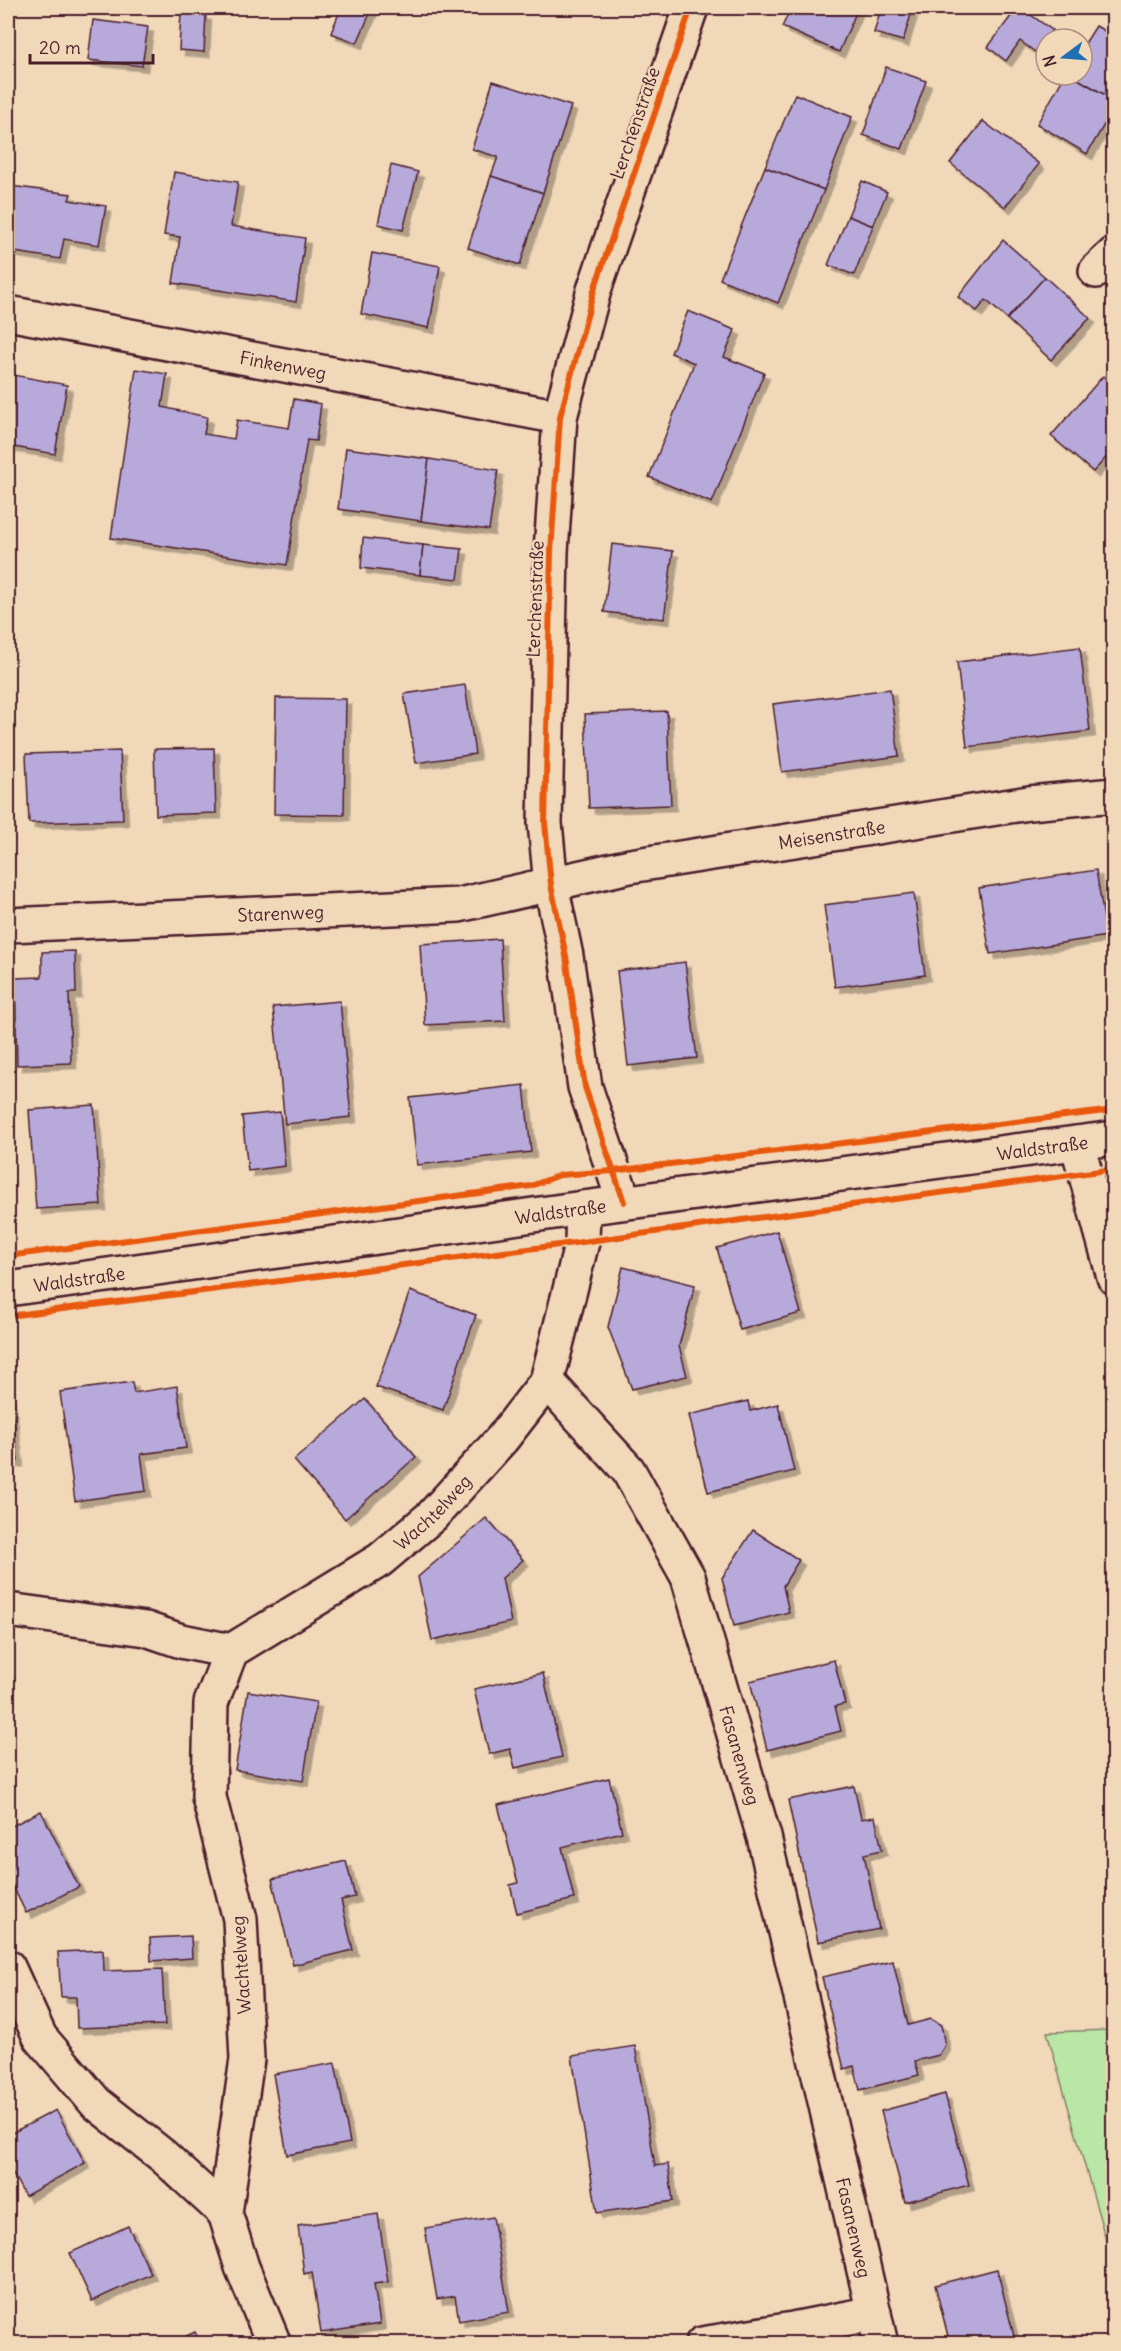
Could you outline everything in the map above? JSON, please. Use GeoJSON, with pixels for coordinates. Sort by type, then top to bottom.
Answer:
{"type":"FeatureCollection","features":[{"type":"Feature","properties":{"kind":"street","name":"Lerchenstraße"},"geometry":{"type":"LineString","coordinates":[[624,1202],[585,1087],[566,956],[551,885],[545,823],[551,552],[560,417],[594,290],[691,8]]}},
{"type":"Feature","properties":{"kind":"street","name":"Finkenweg"},"geometry":{"type":"LineString","coordinates":[[8,313],[560,417]]}},
{"type":"Feature","properties":{"kind":"street","name":"Meisenstraße"},"geometry":{"type":"LineString","coordinates":[[551,885],[653,863],[1029,803],[1113,795]]}},
{"type":"Feature","properties":{"kind":"street","name":"Starenweg"},"geometry":{"type":"LineString","coordinates":[[8,925],[459,905],[551,885]]}},
{"type":"Feature","properties":{"kind":"street","name":"Waldstraße"},"geometry":{"type":"LineString","coordinates":[[8,1288],[624,1202],[1113,1138]]}},
{"type":"Feature","properties":{"kind":"street"},"geometry":{"type":"LineString","coordinates":[[1077,1143],[1113,1277]]}},
{"type":"Feature","properties":{"kind":"street"},"geometry":{"type":"LineString","coordinates":[[547,1381],[582,1242],[583,1208]]}},
{"type":"Feature","properties":{"kind":"street","name":"Wachtelweg"},"geometry":{"type":"LineString","coordinates":[[274,2343],[242,2267],[225,2213],[247,2060],[240,1919],[209,1797],[211,1703],[231,1651],[380,1560],[432,1516],[502,1439],[547,1381]]}},
{"type":"Feature","properties":{"kind":"street","name":"Fasanenweg"},"geometry":{"type":"LineString","coordinates":[[547,1381],[628,1470],[688,1577],[764,1837],[877,2328]]}},
{"type":"Feature","properties":{"kind":"street"},"geometry":{"type":"LineString","coordinates":[[8,1610],[146,1629],[180,1641],[231,1651]]}},
{"type":"Feature","properties":{"kind":"street","name":"Wachtelweg"},"geometry":{"type":"LineString","coordinates":[[8,1967],[40,2037],[96,2103],[163,2156],[225,2213]]}},
{"type":"Feature","properties":{"kind":"street"},"geometry":{"type":"LineString","coordinates":[[702,2343],[793,2329],[877,2328]]}},
{"type":"Feature","properties":{"kind":"green space"},"geometry":{"type":"Polygon","coordinates":[[[1114,2030],[1113,2265],[1047,2032],[1114,2030]]]}},
{"type":"Feature","properties":{"kind":"building"},"geometry":{"type":"Polygon","coordinates":[[[341,8],[372,9],[357,43],[331,33],[341,8]]]}},
{"type":"Feature","properties":{"kind":"building"},"geometry":{"type":"Polygon","coordinates":[[[791,8],[858,8],[839,52],[782,27],[791,8]]]}},
{"type":"Feature","properties":{"kind":"building"},"geometry":{"type":"Polygon","coordinates":[[[881,8],[913,8],[903,41],[874,33],[881,8]]]}},
{"type":"Feature","properties":{"kind":"building"},"geometry":{"type":"Polygon","coordinates":[[[1017,8],[1021,8],[1048,27],[1034,27],[1034,51],[1020,41],[1006,61],[988,47],[1017,8]]]}},
{"type":"Feature","properties":{"kind":"building"},"geometry":{"type":"Polygon","coordinates":[[[181,13],[206,15],[204,52],[179,50],[181,13]]]}},
{"type":"Feature","properties":{"kind":"building"},"geometry":{"type":"Polygon","coordinates":[[[93,20],[148,27],[142,66],[88,60],[93,20]]]}},
{"type":"Feature","properties":{"kind":"building"},"geometry":{"type":"Polygon","coordinates":[[[1096,26],[1114,36],[1114,100],[1092,87],[1094,87],[1094,29],[1096,26]]]}},
{"type":"Feature","properties":{"kind":"building"},"geometry":{"type":"Polygon","coordinates":[[[886,67],[926,81],[902,149],[863,135],[886,67]]]}},
{"type":"Feature","properties":{"kind":"building"},"geometry":{"type":"Polygon","coordinates":[[[493,81],[571,106],[543,193],[491,176],[498,157],[472,149],[493,81]]]}},
{"type":"Feature","properties":{"kind":"building"},"geometry":{"type":"Polygon","coordinates":[[[1058,87],[1092,87],[1114,100],[1114,108],[1087,154],[1037,124],[1058,87]]]}},
{"type":"Feature","properties":{"kind":"building"},"geometry":{"type":"Polygon","coordinates":[[[795,94],[852,117],[824,190],[765,167],[795,94]]]}},
{"type":"Feature","properties":{"kind":"building"},"geometry":{"type":"Polygon","coordinates":[[[983,121],[1039,164],[1005,207],[950,163],[983,121]]]}},
{"type":"Feature","properties":{"kind":"building"},"geometry":{"type":"Polygon","coordinates":[[[391,165],[418,172],[403,230],[378,224],[391,165]]]}},
{"type":"Feature","properties":{"kind":"building"},"geometry":{"type":"Polygon","coordinates":[[[765,167],[824,190],[778,303],[720,279],[765,167]]]}},
{"type":"Feature","properties":{"kind":"building"},"geometry":{"type":"Polygon","coordinates":[[[174,172],[238,182],[231,226],[305,238],[296,302],[173,283],[180,237],[164,235],[174,172]]]}},
{"type":"Feature","properties":{"kind":"building"},"geometry":{"type":"Polygon","coordinates":[[[491,176],[543,193],[520,265],[468,248],[491,176]]]}},
{"type":"Feature","properties":{"kind":"building"},"geometry":{"type":"Polygon","coordinates":[[[862,181],[887,192],[873,226],[848,216],[862,181]]]}},
{"type":"Feature","properties":{"kind":"building"},"geometry":{"type":"Polygon","coordinates":[[[10,186],[71,194],[69,200],[106,206],[99,245],[64,239],[60,259],[8,251],[10,186]]]}},
{"type":"Feature","properties":{"kind":"building"},"geometry":{"type":"Polygon","coordinates":[[[848,216],[873,226],[854,275],[828,265],[848,216]]]}},
{"type":"Feature","properties":{"kind":"building"},"geometry":{"type":"Polygon","coordinates":[[[1003,240],[1045,277],[1007,319],[986,300],[977,311],[958,297],[1003,240]]]}},
{"type":"Feature","properties":{"kind":"building"},"geometry":{"type":"Polygon","coordinates":[[[372,253],[440,266],[429,328],[361,314],[372,253]]]}},
{"type":"Feature","properties":{"kind":"building"},"geometry":{"type":"Polygon","coordinates":[[[1045,277],[1090,318],[1051,360],[1007,319],[1045,277]]]}},
{"type":"Feature","properties":{"kind":"building"},"geometry":{"type":"Polygon","coordinates":[[[688,311],[735,330],[724,357],[764,373],[712,503],[649,477],[694,363],[671,353],[688,311]]]}},
{"type":"Feature","properties":{"kind":"building"},"geometry":{"type":"Polygon","coordinates":[[[136,369],[167,374],[162,407],[207,417],[204,434],[234,439],[237,420],[289,428],[294,399],[321,404],[316,441],[307,440],[287,565],[111,538],[136,369]]]}},
{"type":"Feature","properties":{"kind":"building"},"geometry":{"type":"Polygon","coordinates":[[[8,374],[67,385],[55,454],[8,446],[8,374]]]}},
{"type":"Feature","properties":{"kind":"building"},"geometry":{"type":"Polygon","coordinates":[[[1103,376],[1114,385],[1114,449],[1093,472],[1051,436],[1103,376]]]}},
{"type":"Feature","properties":{"kind":"building"},"geometry":{"type":"Polygon","coordinates":[[[346,448],[429,459],[421,521],[338,509],[346,448]]]}},
{"type":"Feature","properties":{"kind":"building"},"geometry":{"type":"Polygon","coordinates":[[[429,459],[498,470],[489,530],[421,521],[429,459]]]}},
{"type":"Feature","properties":{"kind":"building"},"geometry":{"type":"Polygon","coordinates":[[[363,538],[423,545],[420,575],[361,568],[363,538]]]}},
{"type":"Feature","properties":{"kind":"building"},"geometry":{"type":"Polygon","coordinates":[[[612,544],[673,551],[664,619],[604,612],[612,544]]]}},
{"type":"Feature","properties":{"kind":"building"},"geometry":{"type":"Polygon","coordinates":[[[423,545],[462,549],[458,579],[420,575],[423,545]]]}},
{"type":"Feature","properties":{"kind":"building"},"geometry":{"type":"Polygon","coordinates":[[[1080,647],[1090,731],[967,747],[957,662],[1080,647]]]}},
{"type":"Feature","properties":{"kind":"building"},"geometry":{"type":"Polygon","coordinates":[[[465,685],[475,754],[416,763],[404,694],[465,685]]]}},
{"type":"Feature","properties":{"kind":"building"},"geometry":{"type":"Polygon","coordinates":[[[890,689],[899,756],[782,772],[773,704],[890,689]]]}},
{"type":"Feature","properties":{"kind":"building"},"geometry":{"type":"Polygon","coordinates":[[[276,698],[346,699],[344,815],[274,814],[276,698]]]}},
{"type":"Feature","properties":{"kind":"building"},"geometry":{"type":"Polygon","coordinates":[[[667,711],[671,805],[589,808],[585,714],[667,711]]]}},
{"type":"Feature","properties":{"kind":"building"},"geometry":{"type":"Polygon","coordinates":[[[214,748],[216,813],[156,815],[154,749],[214,748]]]}},
{"type":"Feature","properties":{"kind":"building"},"geometry":{"type":"Polygon","coordinates":[[[120,751],[123,820],[29,823],[26,754],[120,751]]]}},
{"type":"Feature","properties":{"kind":"building"},"geometry":{"type":"Polygon","coordinates":[[[1096,870],[1107,936],[990,954],[979,888],[1096,870]]]}},
{"type":"Feature","properties":{"kind":"building"},"geometry":{"type":"Polygon","coordinates":[[[914,893],[925,975],[835,987],[824,905],[914,893]]]}},
{"type":"Feature","properties":{"kind":"building"},"geometry":{"type":"Polygon","coordinates":[[[500,939],[505,1021],[425,1025],[420,944],[500,939]]]}},
{"type":"Feature","properties":{"kind":"building"},"geometry":{"type":"Polygon","coordinates":[[[75,951],[76,993],[69,993],[71,1063],[17,1065],[15,978],[42,977],[42,952],[75,951]]]}},
{"type":"Feature","properties":{"kind":"building"},"geometry":{"type":"Polygon","coordinates":[[[685,962],[697,1058],[628,1066],[617,971],[685,962]]]}},
{"type":"Feature","properties":{"kind":"building"},"geometry":{"type":"Polygon","coordinates":[[[340,1001],[351,1117],[285,1124],[273,1007],[340,1001]]]}},
{"type":"Feature","properties":{"kind":"building"},"geometry":{"type":"Polygon","coordinates":[[[524,1085],[531,1152],[417,1165],[410,1098],[524,1085]]]}},
{"type":"Feature","properties":{"kind":"building"},"geometry":{"type":"Polygon","coordinates":[[[94,1105],[101,1205],[36,1209],[29,1110],[94,1105]]]}},
{"type":"Feature","properties":{"kind":"building"},"geometry":{"type":"Polygon","coordinates":[[[280,1112],[285,1166],[248,1171],[242,1116],[280,1112]]]}},
{"type":"Feature","properties":{"kind":"building"},"geometry":{"type":"Polygon","coordinates":[[[777,1231],[801,1313],[740,1330],[717,1248],[777,1231]]]}},
{"type":"Feature","properties":{"kind":"building"},"geometry":{"type":"Polygon","coordinates":[[[623,1267],[695,1285],[679,1346],[687,1376],[632,1389],[608,1327],[623,1267]]]}},
{"type":"Feature","properties":{"kind":"building"},"geometry":{"type":"Polygon","coordinates":[[[410,1291],[476,1315],[443,1410],[376,1387],[410,1291]]]}},
{"type":"Feature","properties":{"kind":"building"},"geometry":{"type":"Polygon","coordinates":[[[8,1382],[18,1461],[8,1462],[8,1382]]]}},
{"type":"Feature","properties":{"kind":"building"},"geometry":{"type":"Polygon","coordinates":[[[132,1382],[134,1393],[177,1386],[186,1448],[141,1454],[146,1491],[75,1501],[60,1392],[132,1382]]]}},
{"type":"Feature","properties":{"kind":"building"},"geometry":{"type":"Polygon","coordinates":[[[365,1399],[416,1457],[345,1519],[294,1460],[365,1399]]]}},
{"type":"Feature","properties":{"kind":"building"},"geometry":{"type":"Polygon","coordinates":[[[748,1401],[750,1411],[778,1404],[794,1471],[708,1492],[689,1415],[748,1401]]]}},
{"type":"Feature","properties":{"kind":"building"},"geometry":{"type":"Polygon","coordinates":[[[486,1518],[523,1560],[502,1578],[511,1622],[432,1640],[418,1577],[486,1518]]]}},
{"type":"Feature","properties":{"kind":"building"},"geometry":{"type":"Polygon","coordinates":[[[753,1530],[799,1560],[783,1586],[789,1612],[734,1626],[722,1578],[753,1530]]]}},
{"type":"Feature","properties":{"kind":"building"},"geometry":{"type":"Polygon","coordinates":[[[834,1660],[845,1704],[835,1706],[841,1731],[767,1750],[750,1681],[834,1660]]]}},
{"type":"Feature","properties":{"kind":"building"},"geometry":{"type":"Polygon","coordinates":[[[543,1673],[562,1757],[515,1768],[510,1749],[489,1754],[474,1689],[543,1673]]]}},
{"type":"Feature","properties":{"kind":"building"},"geometry":{"type":"Polygon","coordinates":[[[248,1691],[316,1702],[303,1781],[235,1770],[248,1691]]]}},
{"type":"Feature","properties":{"kind":"building"},"geometry":{"type":"Polygon","coordinates":[[[609,1778],[622,1832],[562,1847],[574,1899],[517,1913],[510,1885],[518,1883],[498,1805],[609,1778]]]}},
{"type":"Feature","properties":{"kind":"building"},"geometry":{"type":"Polygon","coordinates":[[[854,1786],[861,1819],[875,1817],[882,1850],[864,1854],[879,1929],[818,1942],[788,1800],[854,1786]]]}},
{"type":"Feature","properties":{"kind":"building"},"geometry":{"type":"Polygon","coordinates":[[[41,1811],[79,1887],[26,1913],[8,1876],[8,1828],[41,1811]]]}},
{"type":"Feature","properties":{"kind":"building"},"geometry":{"type":"Polygon","coordinates":[[[346,1861],[355,1897],[341,1900],[353,1950],[293,1965],[272,1879],[346,1861]]]}},
{"type":"Feature","properties":{"kind":"building"},"geometry":{"type":"Polygon","coordinates":[[[191,1936],[192,1958],[151,1961],[150,1938],[191,1936]]]}},
{"type":"Feature","properties":{"kind":"building"},"geometry":{"type":"Polygon","coordinates":[[[103,1950],[104,1971],[162,1969],[165,2025],[77,2028],[76,1997],[61,1997],[58,1952],[103,1950]]]}},
{"type":"Feature","properties":{"kind":"building"},"geometry":{"type":"Polygon","coordinates":[[[893,1961],[908,2025],[931,2019],[941,2025],[945,2045],[939,2055],[915,2061],[919,2075],[860,2090],[854,2066],[844,2069],[822,1977],[893,1961]]]}},
{"type":"Feature","properties":{"kind":"building"},"geometry":{"type":"Polygon","coordinates":[[[635,2046],[655,2166],[668,2164],[673,2201],[597,2213],[572,2056],[635,2046]]]}},
{"type":"Feature","properties":{"kind":"building"},"geometry":{"type":"Polygon","coordinates":[[[335,2063],[350,2143],[287,2155],[273,2074],[335,2063]]]}},
{"type":"Feature","properties":{"kind":"building"},"geometry":{"type":"Polygon","coordinates":[[[945,2094],[969,2185],[905,2202],[881,2111],[945,2094]]]}},
{"type":"Feature","properties":{"kind":"building"},"geometry":{"type":"Polygon","coordinates":[[[56,2110],[85,2163],[25,2196],[8,2165],[8,2135],[56,2110]]]}},
{"type":"Feature","properties":{"kind":"building"},"geometry":{"type":"Polygon","coordinates":[[[378,2214],[388,2282],[374,2284],[380,2324],[321,2333],[312,2272],[304,2274],[298,2226],[378,2214]]]}},
{"type":"Feature","properties":{"kind":"building"},"geometry":{"type":"Polygon","coordinates":[[[493,2217],[509,2312],[459,2321],[455,2296],[437,2299],[425,2228],[493,2217]]]}},
{"type":"Feature","properties":{"kind":"building"},"geometry":{"type":"Polygon","coordinates":[[[128,2226],[151,2274],[92,2301],[70,2253],[128,2226]]]}},
{"type":"Feature","properties":{"kind":"building"},"geometry":{"type":"Polygon","coordinates":[[[997,2269],[1016,2344],[950,2344],[935,2285],[997,2269]]]}},
{"type":"Feature","properties":{"kind":"building"},"geometry":{"type":"Polygon","coordinates":[[[195,2332],[201,2344],[169,2344],[195,2332]]]}},
{"type":"Feature","properties":{"kind":"cycle path"},"geometry":{"type":"LineString","coordinates":[[624,1202],[585,1087],[566,956],[551,885],[545,823],[551,552],[560,417],[594,290],[691,8]]}},
{"type":"Feature","properties":{"kind":"cycle path"},"geometry":{"type":"LineString","coordinates":[[8,1256],[531,1186],[560,1175],[613,1171],[1114,1110]]}},
{"type":"Feature","properties":{"kind":"cycle path"},"geometry":{"type":"LineString","coordinates":[[8,1316],[582,1242],[1114,1169]]}}]}
